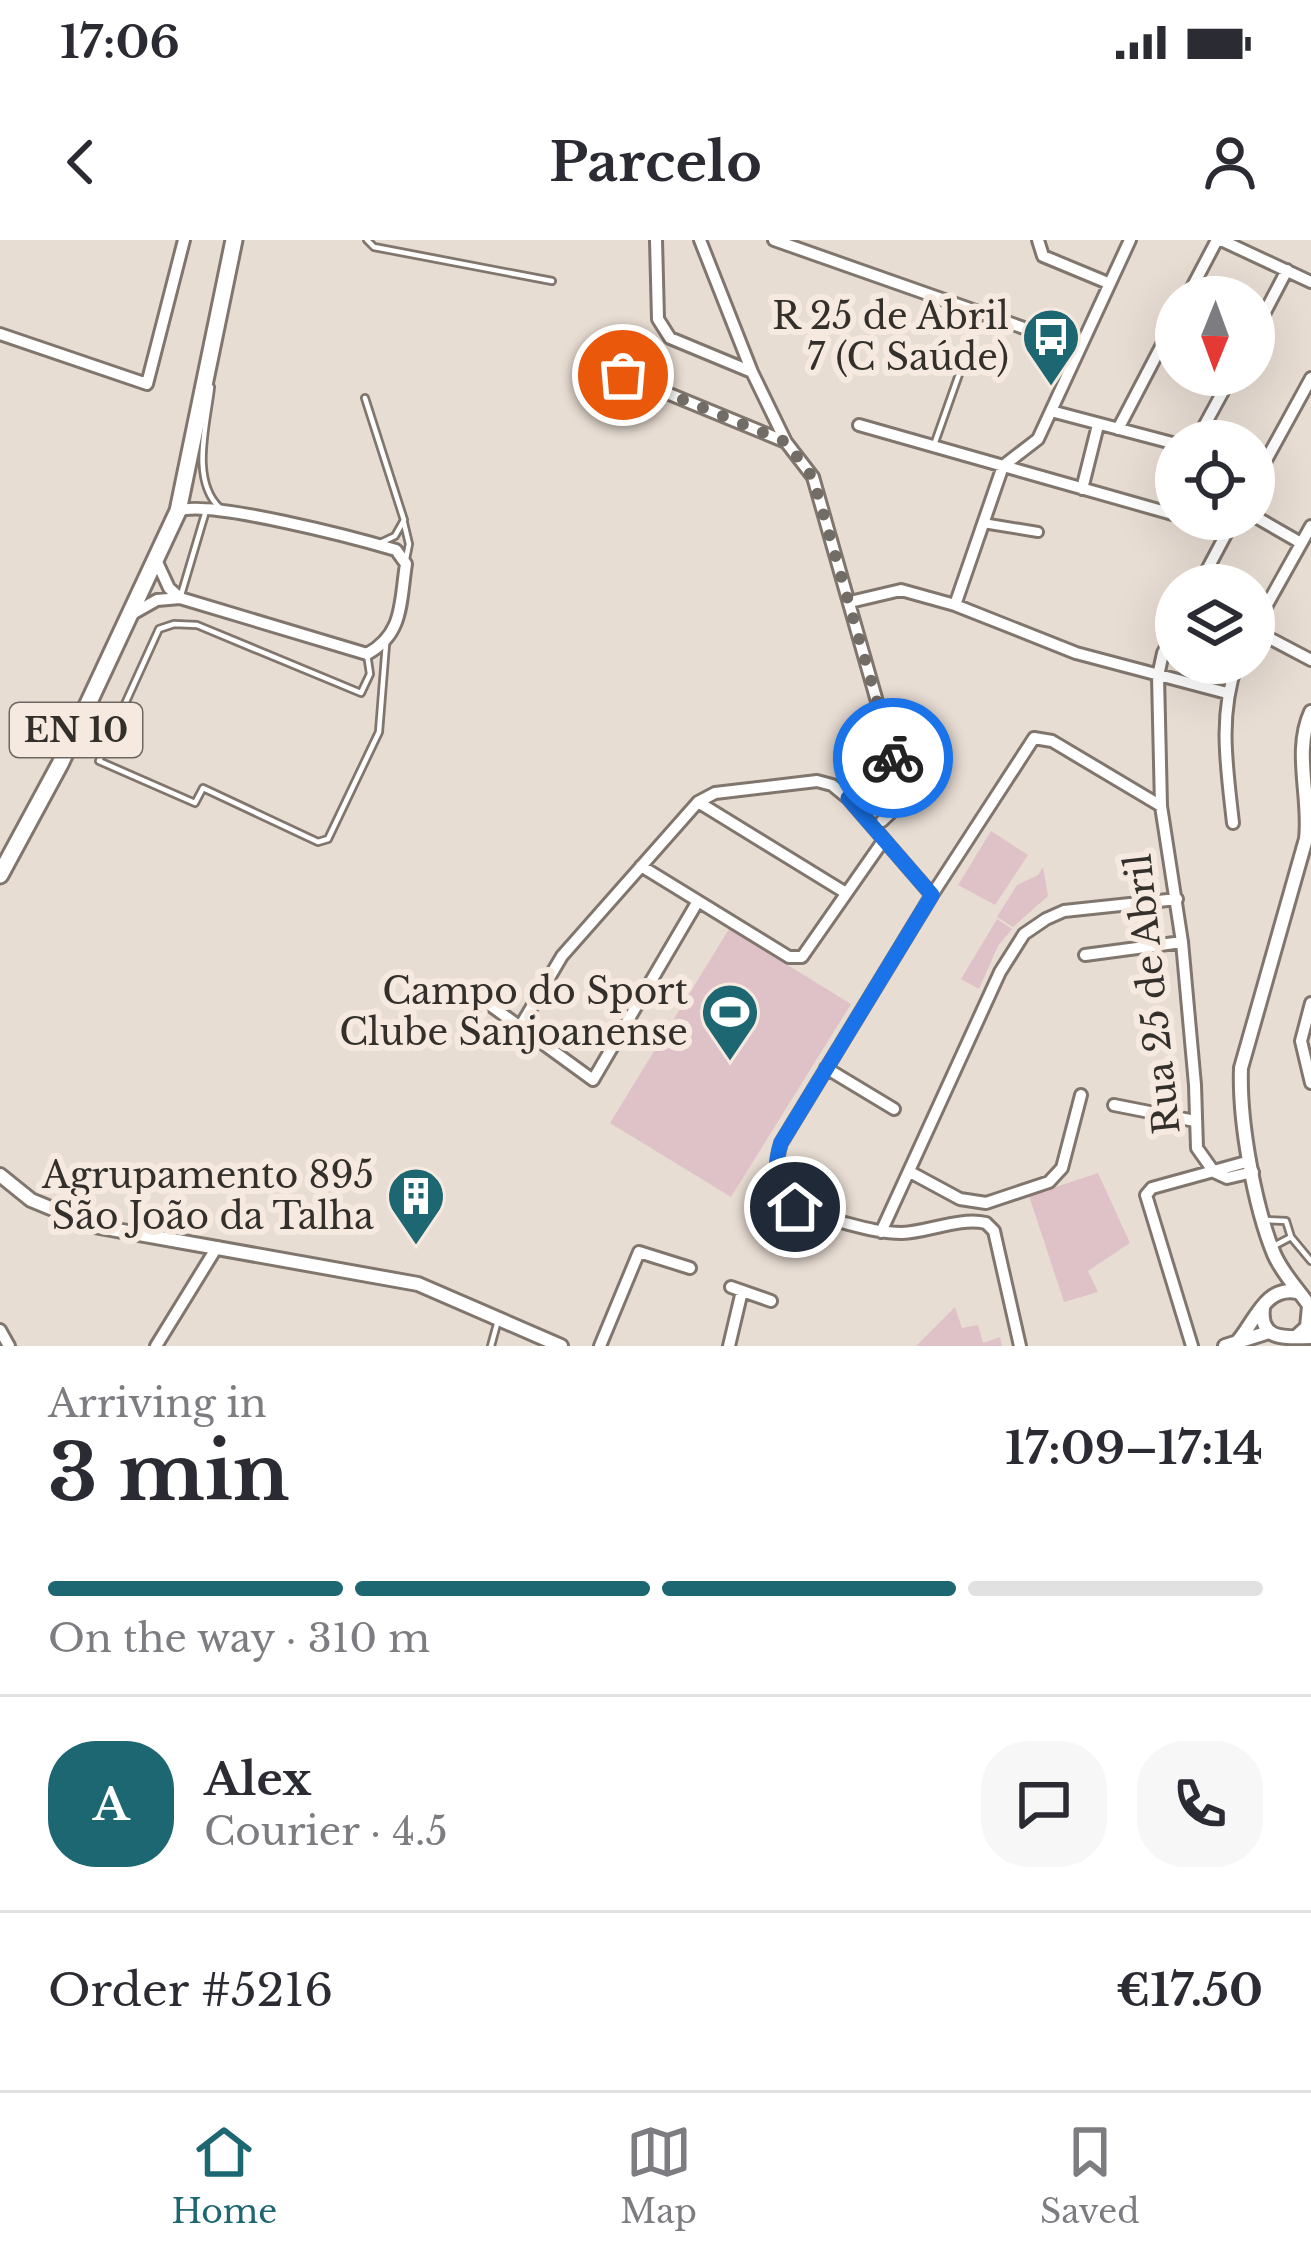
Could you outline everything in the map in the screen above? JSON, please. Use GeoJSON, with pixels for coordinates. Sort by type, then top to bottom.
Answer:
{"type":"FeatureCollection","features":[{"type":"Feature","properties":{"kind":"main road","name":"EN 10"},"geometry":{"type":"LineString","coordinates":[[0,874],[60,764],[178,511],[234,240]]}},
{"type":"Feature","properties":{"kind":"street"},"geometry":{"type":"LineString","coordinates":[[0,334],[147,384],[184,240]]}},
{"type":"Feature","properties":{"kind":"street"},"geometry":{"type":"LineString","coordinates":[[656,240],[658,319],[670,338],[752,372]]}},
{"type":"Feature","properties":{"kind":"street"},"geometry":{"type":"LineString","coordinates":[[700,240],[752,372],[786,442],[813,478],[884,726],[934,771],[882,821]]}},
{"type":"Feature","properties":{"kind":"street"},"geometry":{"type":"LineString","coordinates":[[774,240],[1078,347]]}},
{"type":"Feature","properties":{"kind":"street"},"geometry":{"type":"LineString","coordinates":[[1038,240],[1043,256],[1108,283]]}},
{"type":"Feature","properties":{"kind":"street"},"geometry":{"type":"LineString","coordinates":[[955,604],[1003,466],[1038,439],[1130,240]]}},
{"type":"Feature","properties":{"kind":"street"},"geometry":{"type":"LineString","coordinates":[[1199,276],[1219,240],[1311,282]]}},
{"type":"Feature","properties":{"kind":"street"},"geometry":{"type":"LineString","coordinates":[[1275,293],[1287,270]]}},
{"type":"Feature","properties":{"kind":"street"},"geometry":{"type":"LineString","coordinates":[[1118,429],[1155,358]]}},
{"type":"Feature","properties":{"kind":"street"},"geometry":{"type":"LineString","coordinates":[[623,375],[786,442]]}},
{"type":"Feature","properties":{"kind":"street"},"geometry":{"type":"LineString","coordinates":[[1275,438],[1311,378]]}},
{"type":"Feature","properties":{"kind":"street"},"geometry":{"type":"LineString","coordinates":[[1051,411],[1155,439]]}},
{"type":"Feature","properties":{"kind":"street"},"geometry":{"type":"LineString","coordinates":[[860,425],[1155,509]]}},
{"type":"Feature","properties":{"kind":"street"},"geometry":{"type":"LineString","coordinates":[[1082,488],[1099,425]]}},
{"type":"Feature","properties":{"kind":"street"},"geometry":{"type":"LineString","coordinates":[[134,613],[158,600],[180,598],[367,654],[386,644],[396,626],[406,564],[396,550],[225,512],[190,506],[178,511]]}},
{"type":"Feature","properties":{"kind":"street"},"geometry":{"type":"LineString","coordinates":[[983,523],[1038,532]]}},
{"type":"Feature","properties":{"kind":"street"},"geometry":{"type":"LineString","coordinates":[[1275,591],[1311,526]]}},
{"type":"Feature","properties":{"kind":"street"},"geometry":{"type":"LineString","coordinates":[[1275,528],[1301,543]]}},
{"type":"Feature","properties":{"kind":"street"},"geometry":{"type":"LineString","coordinates":[[157,562],[169,588],[180,598]]}},
{"type":"Feature","properties":{"kind":"street"},"geometry":{"type":"LineString","coordinates":[[850,602],[901,590],[955,604],[1076,653],[1155,675]]}},
{"type":"Feature","properties":{"kind":"street"},"geometry":{"type":"LineString","coordinates":[[1275,640],[1311,660]]}},
{"type":"Feature","properties":{"kind":"street","name":"Rua 25 de Abril"},"geometry":{"type":"LineString","coordinates":[[1158,684],[1160,806],[1182,942],[1197,1148],[1214,1172]]}},
{"type":"Feature","properties":{"kind":"street"},"geometry":{"type":"LineString","coordinates":[[1190,684],[1227,693]]}},
{"type":"Feature","properties":{"kind":"street"},"geometry":{"type":"LineString","coordinates":[[1230,684],[1223,732],[1233,824]]}},
{"type":"Feature","properties":{"kind":"street"},"geometry":{"type":"LineString","coordinates":[[1290,1341],[1310,1321],[1310,1307],[1273,1251],[1240,1107],[1240,1068],[1310,824],[1303,742],[1311,712]]}},
{"type":"Feature","properties":{"kind":"street"},"geometry":{"type":"LineString","coordinates":[[1020,1346],[999,1249],[986,1223],[881,1232],[809,1214],[795,1207],[779,1187],[774,1165],[781,1143],[826,1068],[1034,739],[1052,741],[1160,806]]}},
{"type":"Feature","properties":{"kind":"street"},"geometry":{"type":"LineString","coordinates":[[848,798],[907,745]]}},
{"type":"Feature","properties":{"kind":"street"},"geometry":{"type":"LineString","coordinates":[[870,808],[922,758]]}},
{"type":"Feature","properties":{"kind":"street"},"geometry":{"type":"LineString","coordinates":[[520,1027],[562,956],[698,802],[715,793],[817,781],[832,785],[932,895]]}},
{"type":"Feature","properties":{"kind":"street"},"geometry":{"type":"LineString","coordinates":[[698,802],[846,892]]}},
{"type":"Feature","properties":{"kind":"street"},"geometry":{"type":"LineString","coordinates":[[641,866],[789,958],[802,957],[883,841]]}},
{"type":"Feature","properties":{"kind":"street"},"geometry":{"type":"LineString","coordinates":[[881,1232],[1000,972],[1024,934],[1064,911],[1177,899]]}},
{"type":"Feature","properties":{"kind":"street"},"geometry":{"type":"LineString","coordinates":[[490,1005],[593,1080],[698,901]]}},
{"type":"Feature","properties":{"kind":"street"},"geometry":{"type":"LineString","coordinates":[[1085,955],[1182,942]]}},
{"type":"Feature","properties":{"kind":"street"},"geometry":{"type":"LineString","coordinates":[[1311,1003],[1301,1041],[1311,1083]]}},
{"type":"Feature","properties":{"kind":"street"},"geometry":{"type":"LineString","coordinates":[[826,1068],[894,1109]]}},
{"type":"Feature","properties":{"kind":"street"},"geometry":{"type":"LineString","coordinates":[[910,1172],[960,1198],[986,1203],[1049,1182],[1062,1168],[1081,1096]]}},
{"type":"Feature","properties":{"kind":"street"},"geometry":{"type":"LineString","coordinates":[[1114,1105],[1195,1120]]}},
{"type":"Feature","properties":{"kind":"street"},"geometry":{"type":"LineString","coordinates":[[1192,1346],[1149,1192],[1251,1166]]}},
{"type":"Feature","properties":{"kind":"street"},"geometry":{"type":"LineString","coordinates":[[0,1174],[31,1200],[94,1226],[418,1284],[561,1346]]}},
{"type":"Feature","properties":{"kind":"street"},"geometry":{"type":"LineString","coordinates":[[156,1346],[217,1247]]}},
{"type":"Feature","properties":{"kind":"street"},"geometry":{"type":"LineString","coordinates":[[1267,1340],[1262,1318],[1273,1251]]}},
{"type":"Feature","properties":{"kind":"street"},"geometry":{"type":"LineString","coordinates":[[600,1346],[639,1252],[689,1268]]}},
{"type":"Feature","properties":{"kind":"street"},"geometry":{"type":"LineString","coordinates":[[729,1346],[736,1289],[771,1301]]}},
{"type":"Feature","properties":{"kind":"street"},"geometry":{"type":"LineString","coordinates":[[1236,1342],[1266,1300],[1282,1291],[1297,1292]]}},
{"type":"Feature","properties":{"kind":"street"},"geometry":{"type":"LineString","coordinates":[[0,1330],[9,1346]]}},
{"type":"Feature","properties":{"kind":"street"},"geometry":{"type":"LineString","coordinates":[[1236,1342],[1311,1337]]}},
{"type":"Feature","properties":{"kind":"lane"},"geometry":{"type":"LineString","coordinates":[[367,240],[374,247],[552,281]]}},
{"type":"Feature","properties":{"kind":"lane"},"geometry":{"type":"LineString","coordinates":[[934,445],[980,315]]}},
{"type":"Feature","properties":{"kind":"lane"},"geometry":{"type":"LineString","coordinates":[[213,340],[203,468],[206,489],[225,512]]}},
{"type":"Feature","properties":{"kind":"lane"},"geometry":{"type":"LineString","coordinates":[[365,398],[404,520],[409,544],[406,564]]}},
{"type":"Feature","properties":{"kind":"lane"},"geometry":{"type":"LineString","coordinates":[[180,598],[206,509]]}},
{"type":"Feature","properties":{"kind":"lane"},"geometry":{"type":"LineString","coordinates":[[378,545],[395,536],[404,520]]}},
{"type":"Feature","properties":{"kind":"lane"},"geometry":{"type":"LineString","coordinates":[[367,654],[370,674],[361,693],[197,625],[159,628],[99,761],[195,803],[203,788],[318,842],[328,839],[379,732],[386,644]]}},
{"type":"Feature","properties":{"kind":"lane"},"geometry":{"type":"LineString","coordinates":[[1265,1220],[1286,1221],[1291,1237],[1311,1261]]}},
{"type":"Feature","properties":{"kind":"lane"},"geometry":{"type":"LineString","coordinates":[[1273,1251],[1291,1237]]}},
{"type":"Feature","properties":{"kind":"lane"},"geometry":{"type":"LineString","coordinates":[[491,1346],[499,1318]]}},
{"type":"Feature","properties":{"kind":"shaded area"},"geometry":{"type":"Polygon","coordinates":[[[991,831],[1028,855],[995,905],[958,885],[991,831]]]}},
{"type":"Feature","properties":{"kind":"shaded area"},"geometry":{"type":"Polygon","coordinates":[[[1043,867],[1048,896],[1013,927],[997,917],[1017,885],[1038,875],[1043,867]]]}},
{"type":"Feature","properties":{"kind":"shaded area"},"geometry":{"type":"Polygon","coordinates":[[[997,919],[1012,929],[998,946],[979,989],[961,979],[997,919]]]}},
{"type":"Feature","properties":{"kind":"shaded area","name":"Campo do Sport Clube Sanjoanense"},"geometry":{"type":"Polygon","coordinates":[[[729,929],[851,1004],[731,1197],[610,1123],[729,929]]]}},
{"type":"Feature","properties":{"kind":"shaded area"},"geometry":{"type":"Polygon","coordinates":[[[1098,1173],[1130,1243],[1088,1271],[1098,1292],[1064,1302],[1029,1196],[1098,1173]]]}},
{"type":"Feature","properties":{"kind":"shaded area"},"geometry":{"type":"Polygon","coordinates":[[[955,1307],[962,1328],[978,1325],[983,1343],[1000,1337],[1002,1346],[916,1346],[955,1307]]]}},
{"type":"Feature","properties":{"kind":"way so far"},"geometry":{"type":"LineString","coordinates":[[623,375],[786,442],[813,478],[884,726],[907,745],[893,758]]}},
{"type":"Feature","properties":{"kind":"place","name":"R 25 de Abril 7 (C Saúde)"},"geometry":{"type":"Point","coordinates":[1051,388]}},
{"type":"Feature","properties":{"kind":"place","name":"Campo do Sport Clube Sanjoanense"},"geometry":{"type":"Point","coordinates":[730,1063]}},
{"type":"Feature","properties":{"kind":"place","name":"Agrupamento 895 São João da Talha"},"geometry":{"type":"Point","coordinates":[416,1247]}},
{"type":"Feature","properties":{"kind":"route"},"geometry":{"type":"LineString","coordinates":[[795,1207],[779,1187],[774,1165],[781,1143],[932,895],[848,798],[893,758]]}}]}
